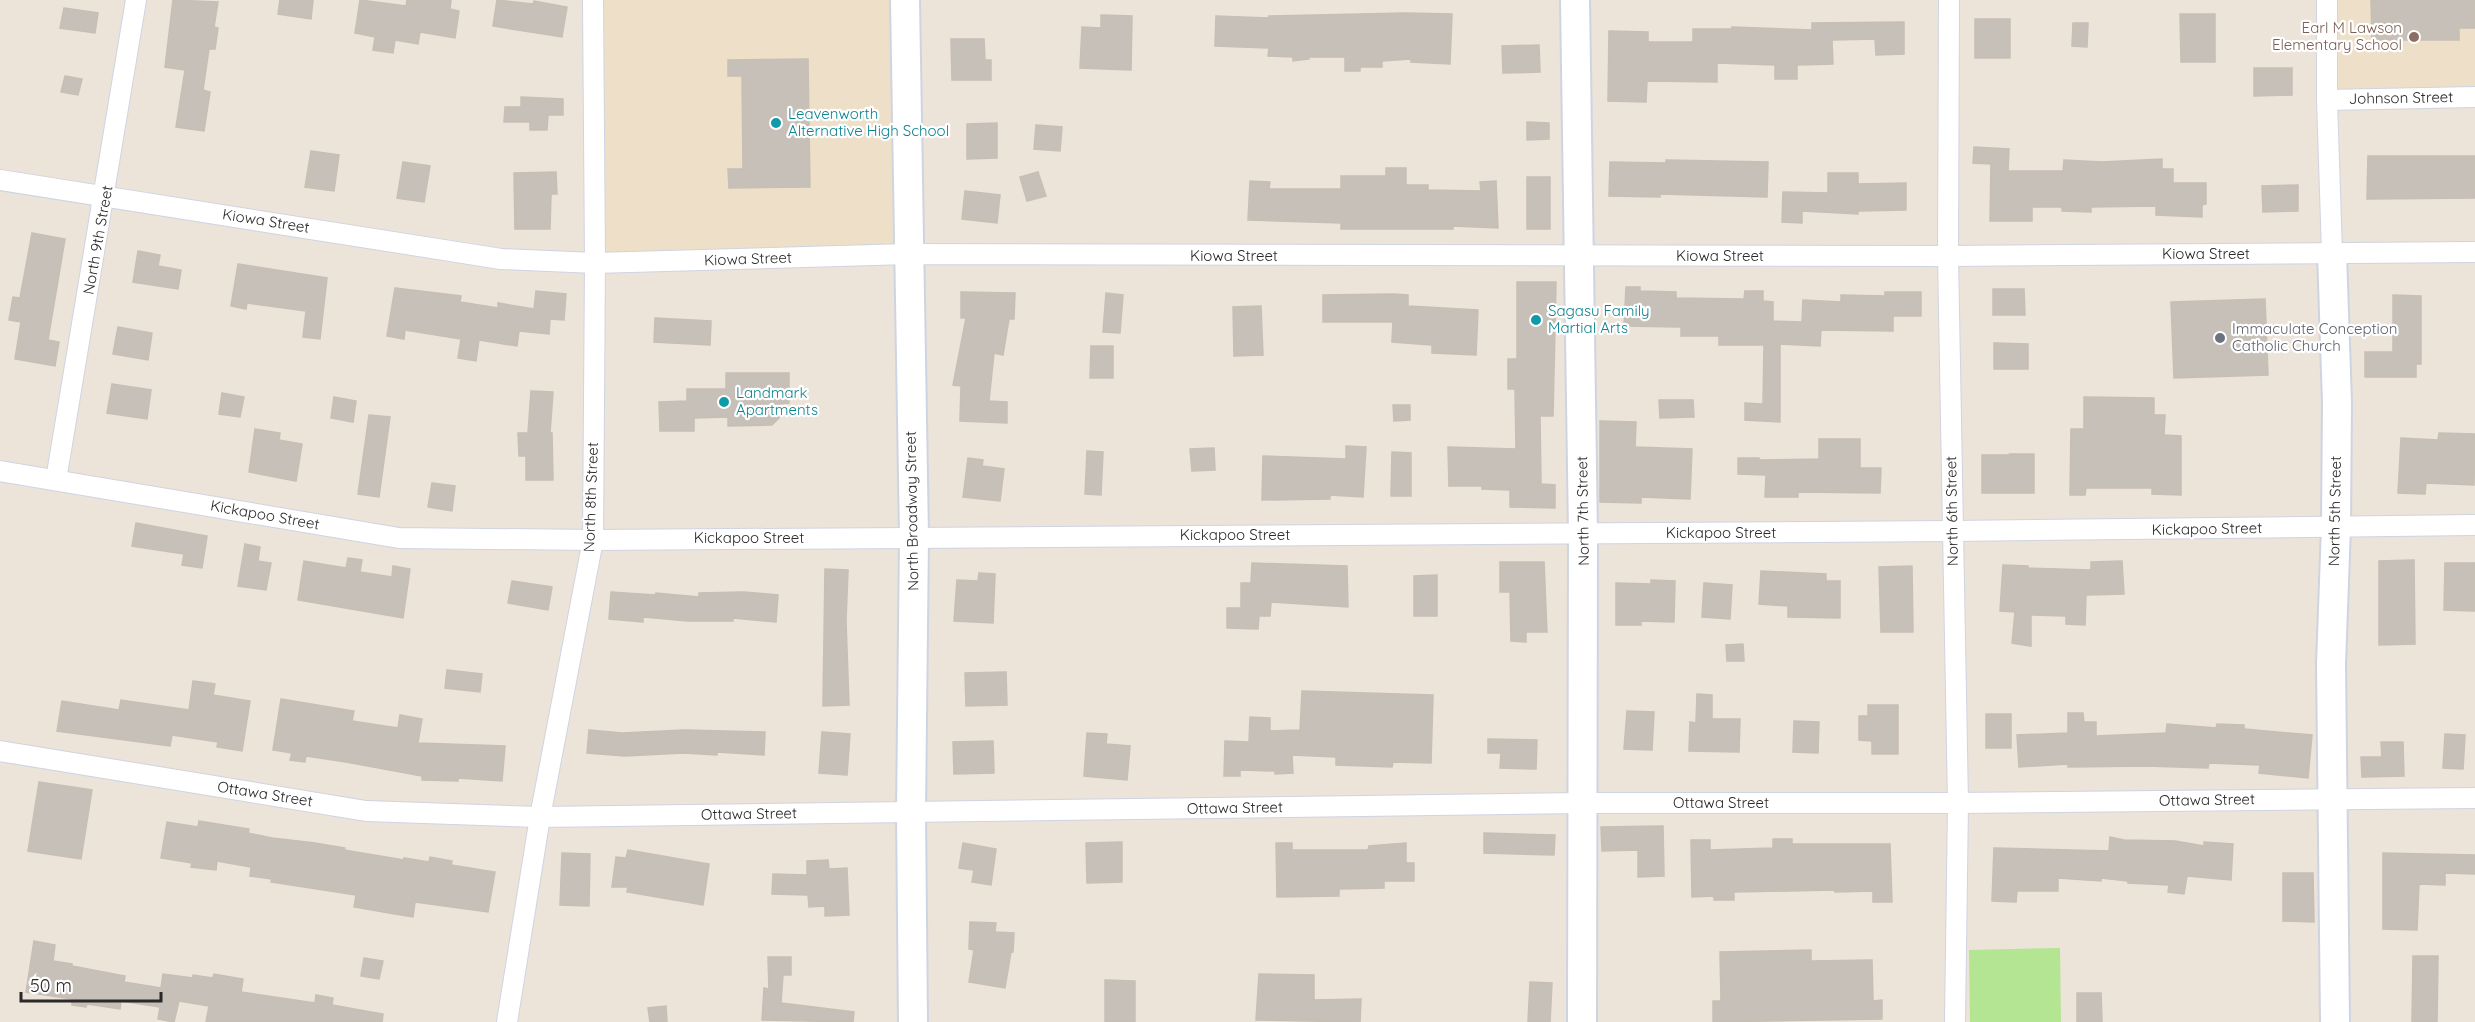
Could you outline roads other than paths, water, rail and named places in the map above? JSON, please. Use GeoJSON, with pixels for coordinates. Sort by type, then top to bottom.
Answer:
{"type":"FeatureCollection","features":[{"type":"Feature","properties":{"kind":"street","name":"North 9th Street"},"geometry":{"type":"LineString","coordinates":[[56,480],[136,0]]}},
{"type":"Feature","properties":{"kind":"street","name":"North 8th Street"},"geometry":{"type":"LineString","coordinates":[[507,1022],[540,817],[593,540],[595,263],[593,0]]}},
{"type":"Feature","properties":{"kind":"street","name":"North Broadway Street"},"geometry":{"type":"LineString","coordinates":[[905,0],[914,537],[911,812],[913,1022]]}},
{"type":"Feature","properties":{"kind":"street","name":"North 7th Street"},"geometry":{"type":"LineString","coordinates":[[1575,0],[1583,534],[1582,1022]]}},
{"type":"Feature","properties":{"kind":"street","name":"North 6th Street"},"geometry":{"type":"LineString","coordinates":[[1949,0],[1948,256],[1958,803],[1955,1022]]}},
{"type":"Feature","properties":{"kind":"street","name":"North 5th Street"},"geometry":{"type":"LineString","coordinates":[[2327,0],[2327,100],[2337,403],[2336,527],[2331,664],[2335,1022]]}},
{"type":"Feature","properties":{"kind":"street","name":"Johnson Street"},"geometry":{"type":"LineString","coordinates":[[2327,100],[2475,97]]}},
{"type":"Feature","properties":{"kind":"street","name":"Kiowa Street"},"geometry":{"type":"LineString","coordinates":[[0,180],[501,259],[595,263],[908,254],[1948,256],[2475,252]]}},
{"type":"Feature","properties":{"kind":"street","name":"Kickapoo Street"},"geometry":{"type":"LineString","coordinates":[[0,471],[399,538],[593,540],[1583,534],[2475,525]]}},
{"type":"Feature","properties":{"kind":"street","name":"Ottawa Street"},"geometry":{"type":"LineString","coordinates":[[0,751],[366,811],[540,817],[1583,803],[1958,803],[2475,798]]}},
{"type":"Feature","properties":{"kind":"place","name":"Earl M Lawson Elementary School"},"geometry":{"type":"Point","coordinates":[2414,37]}},
{"type":"Feature","properties":{"kind":"place","name":"Leavenworth Alternative High School"},"geometry":{"type":"Point","coordinates":[776,123]}},
{"type":"Feature","properties":{"kind":"place","name":"Sagasu Family Martial Arts"},"geometry":{"type":"Point","coordinates":[1536,320]}},
{"type":"Feature","properties":{"kind":"place","name":"Immaculate Conception Catholic Church"},"geometry":{"type":"Point","coordinates":[2220,338]}},
{"type":"Feature","properties":{"kind":"place","name":"Landmark Apartments"},"geometry":{"type":"Point","coordinates":[724,402]}}]}
